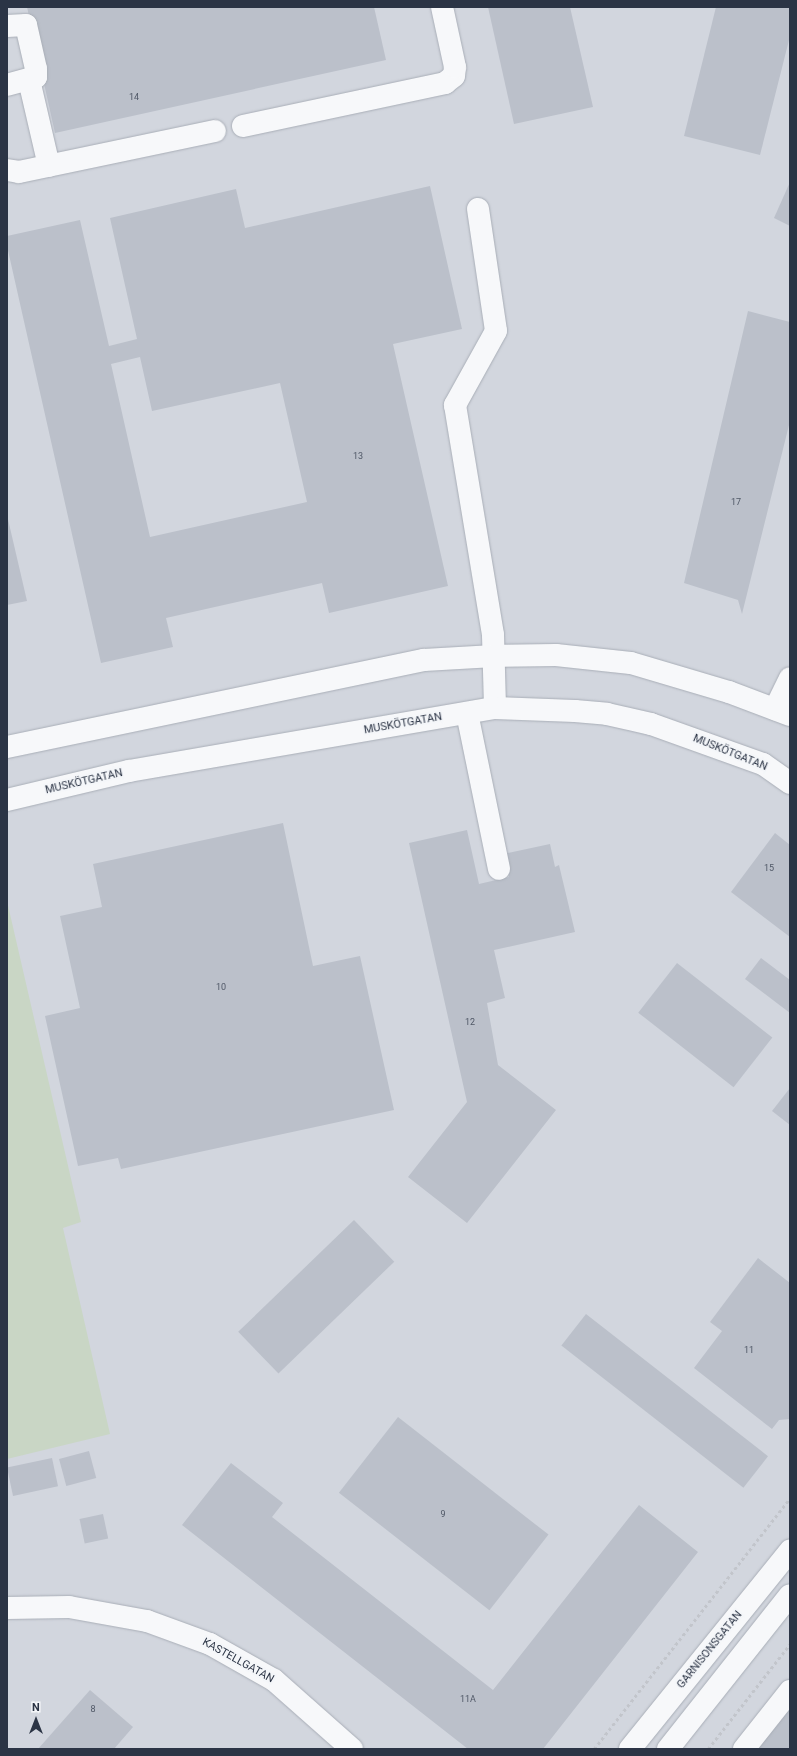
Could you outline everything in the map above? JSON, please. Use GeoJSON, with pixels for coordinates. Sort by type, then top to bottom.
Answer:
{"type":"FeatureCollection","features":[{"type":"Feature","properties":{"kind":"street"},"geometry":{"type":"LineString","coordinates":[[243,126],[445,83],[454,76],[455,67],[442,7]]}},
{"type":"Feature","properties":{"kind":"street"},"geometry":{"type":"LineString","coordinates":[[7,26],[26,25],[29,31],[36,69],[36,77],[7,85]]}},
{"type":"Feature","properties":{"kind":"street"},"geometry":{"type":"LineString","coordinates":[[29,80],[50,166]]}},
{"type":"Feature","properties":{"kind":"street"},"geometry":{"type":"LineString","coordinates":[[7,170],[19,172],[215,131]]}},
{"type":"Feature","properties":{"kind":"street"},"geometry":{"type":"LineString","coordinates":[[478,210],[496,331],[455,405],[493,635],[495,708]]}},
{"type":"Feature","properties":{"kind":"street"},"geometry":{"type":"LineString","coordinates":[[7,747],[424,660],[494,656],[556,655],[631,662],[782,712],[790,678]]}},
{"type":"Feature","properties":{"kind":"street","name":"MUSKÖTGATAN"},"geometry":{"type":"LineString","coordinates":[[7,800],[129,771],[495,708],[544,708],[583,712],[651,724],[763,764],[790,783]]}},
{"type":"Feature","properties":{"kind":"street"},"geometry":{"type":"LineString","coordinates":[[467,712],[499,868]]}},
{"type":"Feature","properties":{"kind":"street","name":"GARNISONSGATAN"},"geometry":{"type":"LineString","coordinates":[[630,1749],[790,1552]]}},
{"type":"Feature","properties":{"kind":"street"},"geometry":{"type":"LineString","coordinates":[[668,1749],[790,1595]]}},
{"type":"Feature","properties":{"kind":"street","name":"KASTELLGATAN"},"geometry":{"type":"LineString","coordinates":[[7,1608],[69,1607],[147,1621],[210,1644],[274,1680],[352,1749]]}},
{"type":"Feature","properties":{"kind":"street"},"geometry":{"type":"LineString","coordinates":[[744,1749],[790,1691]]}},
{"type":"Feature","properties":{"kind":"path"},"geometry":{"type":"LineString","coordinates":[[594,1749],[790,1498]]}},
{"type":"Feature","properties":{"kind":"path"},"geometry":{"type":"LineString","coordinates":[[708,1749],[790,1644]]}},
{"type":"Feature","properties":{"kind":"shaded area"},"geometry":{"type":"Polygon","coordinates":[[[7,7],[790,7],[790,1749],[7,1749],[7,7]]]}},
{"type":"Feature","properties":{"kind":"green space"},"geometry":{"type":"Polygon","coordinates":[[[7,901],[81,1222],[63,1228],[110,1434],[7,1459],[7,901]]]}},
{"type":"Feature","properties":{"kind":"building"},"geometry":{"type":"Polygon","coordinates":[[[27,7],[374,7],[386,60],[55,133],[27,7]]]}},
{"type":"Feature","properties":{"kind":"building"},"geometry":{"type":"Polygon","coordinates":[[[488,7],[570,7],[593,107],[514,124],[488,7]]]}},
{"type":"Feature","properties":{"kind":"building"},"geometry":{"type":"Polygon","coordinates":[[[716,7],[790,7],[790,36],[760,155],[684,136],[716,7]]]}},
{"type":"Feature","properties":{"kind":"building"},"geometry":{"type":"Polygon","coordinates":[[[790,182],[790,226],[774,218],[790,182]]]}},
{"type":"Feature","properties":{"kind":"building"},"geometry":{"type":"Polygon","coordinates":[[[430,186],[462,329],[393,344],[448,586],[329,613],[322,583],[166,618],[173,647],[101,663],[7,246],[7,236],[80,220],[109,346],[137,339],[110,218],[236,189],[245,228],[430,186]],[[140,357],[111,364],[150,537],[307,502],[280,383],[152,411],[140,357]]]}},
{"type":"Feature","properties":{"kind":"building"},"geometry":{"type":"Polygon","coordinates":[[[748,311],[790,322],[790,421],[742,614],[738,600],[684,583],[748,311]]]}},
{"type":"Feature","properties":{"kind":"building"},"geometry":{"type":"Polygon","coordinates":[[[7,515],[27,601],[7,605],[7,515]]]}},
{"type":"Feature","properties":{"kind":"building"},"geometry":{"type":"Polygon","coordinates":[[[283,823],[313,966],[360,956],[394,1110],[121,1169],[118,1158],[78,1166],[45,1016],[80,1008],[60,916],[102,907],[93,864],[283,823]]]}},
{"type":"Feature","properties":{"kind":"building"},"geometry":{"type":"Polygon","coordinates":[[[467,830],[479,884],[509,877],[503,854],[550,844],[555,867],[559,865],[575,932],[494,950],[505,998],[487,1003],[498,1065],[556,1110],[467,1223],[408,1177],[467,1102],[409,843],[467,830]]]}},
{"type":"Feature","properties":{"kind":"building"},"geometry":{"type":"Polygon","coordinates":[[[775,833],[790,845],[790,937],[731,892],[775,833]]]}},
{"type":"Feature","properties":{"kind":"building"},"geometry":{"type":"Polygon","coordinates":[[[761,958],[790,980],[790,1013],[745,979],[761,958]]]}},
{"type":"Feature","properties":{"kind":"building"},"geometry":{"type":"Polygon","coordinates":[[[677,963],[772,1037],[734,1087],[638,1013],[677,963]]]}},
{"type":"Feature","properties":{"kind":"building"},"geometry":{"type":"Polygon","coordinates":[[[790,1088],[790,1125],[772,1111],[790,1088]]]}},
{"type":"Feature","properties":{"kind":"building"},"geometry":{"type":"Polygon","coordinates":[[[354,1220],[394,1262],[278,1374],[238,1332],[354,1220]]]}},
{"type":"Feature","properties":{"kind":"building"},"geometry":{"type":"Polygon","coordinates":[[[758,1258],[790,1283],[790,1419],[779,1420],[772,1429],[694,1368],[722,1331],[710,1322],[758,1258]]]}},
{"type":"Feature","properties":{"kind":"building"},"geometry":{"type":"Polygon","coordinates":[[[586,1314],[768,1456],[743,1488],[561,1346],[586,1314]]]}},
{"type":"Feature","properties":{"kind":"building"},"geometry":{"type":"Polygon","coordinates":[[[398,1417],[549,1535],[489,1610],[339,1493],[398,1417]]]}},
{"type":"Feature","properties":{"kind":"building"},"geometry":{"type":"Polygon","coordinates":[[[89,1451],[96,1478],[66,1486],[59,1459],[89,1451]]]}},
{"type":"Feature","properties":{"kind":"building"},"geometry":{"type":"Polygon","coordinates":[[[52,1458],[58,1486],[13,1496],[7,1468],[52,1458]]]}},
{"type":"Feature","properties":{"kind":"building"},"geometry":{"type":"Polygon","coordinates":[[[231,1463],[283,1503],[272,1517],[493,1690],[639,1505],[698,1552],[543,1749],[468,1749],[182,1525],[231,1463]]]}},
{"type":"Feature","properties":{"kind":"building"},"geometry":{"type":"Polygon","coordinates":[[[103,1514],[108,1538],[85,1543],[80,1519],[103,1514]]]}},
{"type":"Feature","properties":{"kind":"building"},"geometry":{"type":"Polygon","coordinates":[[[90,1690],[133,1727],[114,1749],[38,1749],[90,1690]]]}},
{"type":"Feature","properties":{"kind":"building"},"geometry":{"type":"Polygon","coordinates":[[[790,1703],[790,1749],[755,1749],[790,1703]]]}}]}
